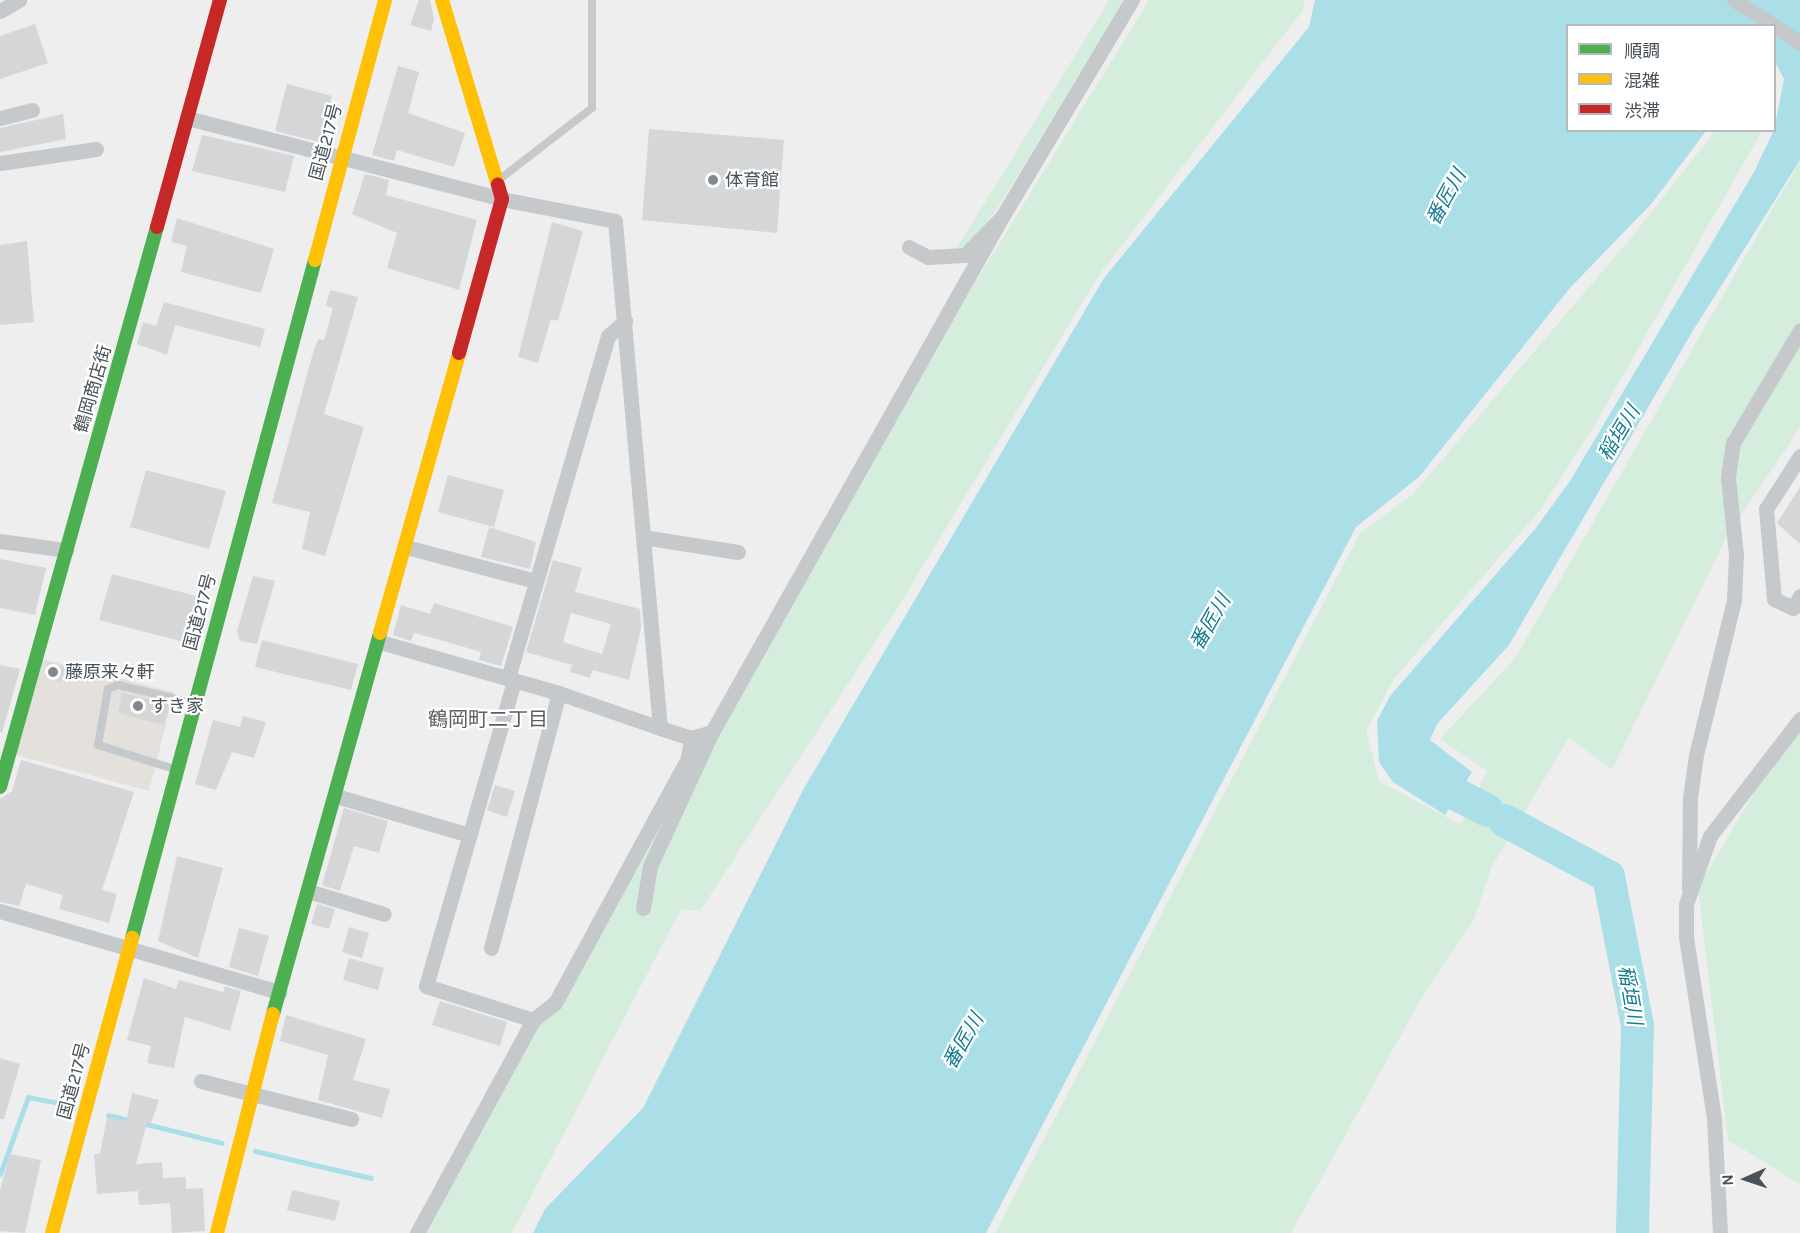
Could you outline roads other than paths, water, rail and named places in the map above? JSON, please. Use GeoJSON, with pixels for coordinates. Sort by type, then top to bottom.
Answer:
{"type":"FeatureCollection","features":[{"type":"Feature","properties":{"kind":"main road","name":"鶴岡商店街"},"geometry":{"type":"LineString","coordinates":[[0,786],[219,0]]}},
{"type":"Feature","properties":{"kind":"main road","name":"国道217号"},"geometry":{"type":"LineString","coordinates":[[52,1233],[340,158],[385,0]]}},
{"type":"Feature","properties":{"kind":"main road"},"geometry":{"type":"LineString","coordinates":[[217,1233],[279,992],[380,642],[502,199],[500,179],[442,0]]}},
{"type":"Feature","properties":{"kind":"street"},"geometry":{"type":"LineString","coordinates":[[0,11],[19,0]]}},
{"type":"Feature","properties":{"kind":"street"},"geometry":{"type":"LineString","coordinates":[[643,908],[650,866],[712,732],[1002,217],[1132,0]]}},
{"type":"Feature","properties":{"kind":"street"},"geometry":{"type":"LineString","coordinates":[[1734,0],[1771,24]]}},
{"type":"Feature","properties":{"kind":"street"},"geometry":{"type":"LineString","coordinates":[[1776,27],[1800,43]]}},
{"type":"Feature","properties":{"kind":"street"},"geometry":{"type":"LineString","coordinates":[[0,118],[32,110]]}},
{"type":"Feature","properties":{"kind":"street"},"geometry":{"type":"LineString","coordinates":[[187,118],[502,199],[615,221],[660,728]]}},
{"type":"Feature","properties":{"kind":"street"},"geometry":{"type":"LineString","coordinates":[[0,163],[96,149]]}},
{"type":"Feature","properties":{"kind":"street"},"geometry":{"type":"LineString","coordinates":[[909,247],[928,257],[965,255],[1002,217]]}},
{"type":"Feature","properties":{"kind":"street"},"geometry":{"type":"LineString","coordinates":[[533,1020],[426,986],[536,581],[608,336],[625,321]]}},
{"type":"Feature","properties":{"kind":"street"},"geometry":{"type":"LineString","coordinates":[[1720,1233],[1714,1118],[1686,937],[1690,798],[1696,755],[1734,600],[1736,555],[1728,477],[1733,443],[1800,330]]}},
{"type":"Feature","properties":{"kind":"street"},"geometry":{"type":"LineString","coordinates":[[1800,456],[1766,509],[1774,598],[1793,608],[1800,596]]}},
{"type":"Feature","properties":{"kind":"street"},"geometry":{"type":"LineString","coordinates":[[643,537],[738,552]]}},
{"type":"Feature","properties":{"kind":"street"},"geometry":{"type":"LineString","coordinates":[[0,541],[66,550]]}},
{"type":"Feature","properties":{"kind":"street"},"geometry":{"type":"LineString","coordinates":[[406,547],[536,581]]}},
{"type":"Feature","properties":{"kind":"street"},"geometry":{"type":"LineString","coordinates":[[380,642],[559,693],[691,738],[712,732]]}},
{"type":"Feature","properties":{"kind":"street"},"geometry":{"type":"LineString","coordinates":[[491,948],[559,693]]}},
{"type":"Feature","properties":{"kind":"street"},"geometry":{"type":"LineString","coordinates":[[1689,889],[1710,836],[1728,808],[1800,719]]}},
{"type":"Feature","properties":{"kind":"street"},"geometry":{"type":"LineString","coordinates":[[417,1233],[533,1020],[555,1003],[688,758],[691,738]]}},
{"type":"Feature","properties":{"kind":"street"},"geometry":{"type":"LineString","coordinates":[[336,796],[469,834]]}},
{"type":"Feature","properties":{"kind":"street"},"geometry":{"type":"LineString","coordinates":[[308,891],[384,914]]}},
{"type":"Feature","properties":{"kind":"street"},"geometry":{"type":"LineString","coordinates":[[0,911],[279,992]]}},
{"type":"Feature","properties":{"kind":"street"},"geometry":{"type":"LineString","coordinates":[[201,1081],[351,1119]]}},
{"type":"Feature","properties":{"kind":"lane"},"geometry":{"type":"LineString","coordinates":[[500,179],[592,108],[592,0]]}},
{"type":"Feature","properties":{"kind":"lane"},"geometry":{"type":"LineString","coordinates":[[177,770],[98,745],[108,689],[118,685],[195,703]]}},
{"type":"Feature","properties":{"kind":"water","name":"番匠川"},"geometry":{"type":"Polygon","coordinates":[[[1315,0],[1800,0],[1800,160],[1691,334],[1509,645],[1437,724],[1430,740],[1472,772],[1445,815],[1393,782],[1379,762],[1377,721],[1390,696],[1536,528],[1570,481],[1754,172],[1773,132],[1776,132],[1776,120],[1784,79],[1776,64],[1776,24],[1566,24],[1566,132],[1705,132],[1652,203],[1569,289],[1419,477],[1356,527],[986,1233],[533,1233],[545,1209],[643,1108],[803,790],[1104,278],[1309,27],[1315,0]]]}},
{"type":"Feature","properties":{"kind":"waterway","name":"稲垣川"},"geometry":{"type":"LineString","coordinates":[[1427,766],[1437,784],[1487,810]]}},
{"type":"Feature","properties":{"kind":"waterway","name":"稲垣川"},"geometry":{"type":"LineString","coordinates":[[1504,820],[1608,876],[1637,1025],[1632,1233]]}},
{"type":"Feature","properties":{"kind":"waterway"},"geometry":{"type":"LineString","coordinates":[[0,1174],[28,1097],[58,1103]]}},
{"type":"Feature","properties":{"kind":"waterway"},"geometry":{"type":"LineString","coordinates":[[108,1115],[133,1121]]}},
{"type":"Feature","properties":{"kind":"waterway"},"geometry":{"type":"LineString","coordinates":[[142,1123],[222,1143]]}},
{"type":"Feature","properties":{"kind":"waterway"},"geometry":{"type":"LineString","coordinates":[[255,1151],[371,1178]]}},
{"type":"Feature","properties":{"kind":"place","name":"体育館"},"geometry":{"type":"Point","coordinates":[713,180]}},
{"type":"Feature","properties":{"kind":"place","name":"藤原来々軒"},"geometry":{"type":"Point","coordinates":[53,672]}},
{"type":"Feature","properties":{"kind":"place","name":"すき家"},"geometry":{"type":"Point","coordinates":[138,706]}},
{"type":"Feature","properties":{"kind":"district","name":"鶴岡町二丁目"},"geometry":{"type":"Point","coordinates":[488,719]}}]}
